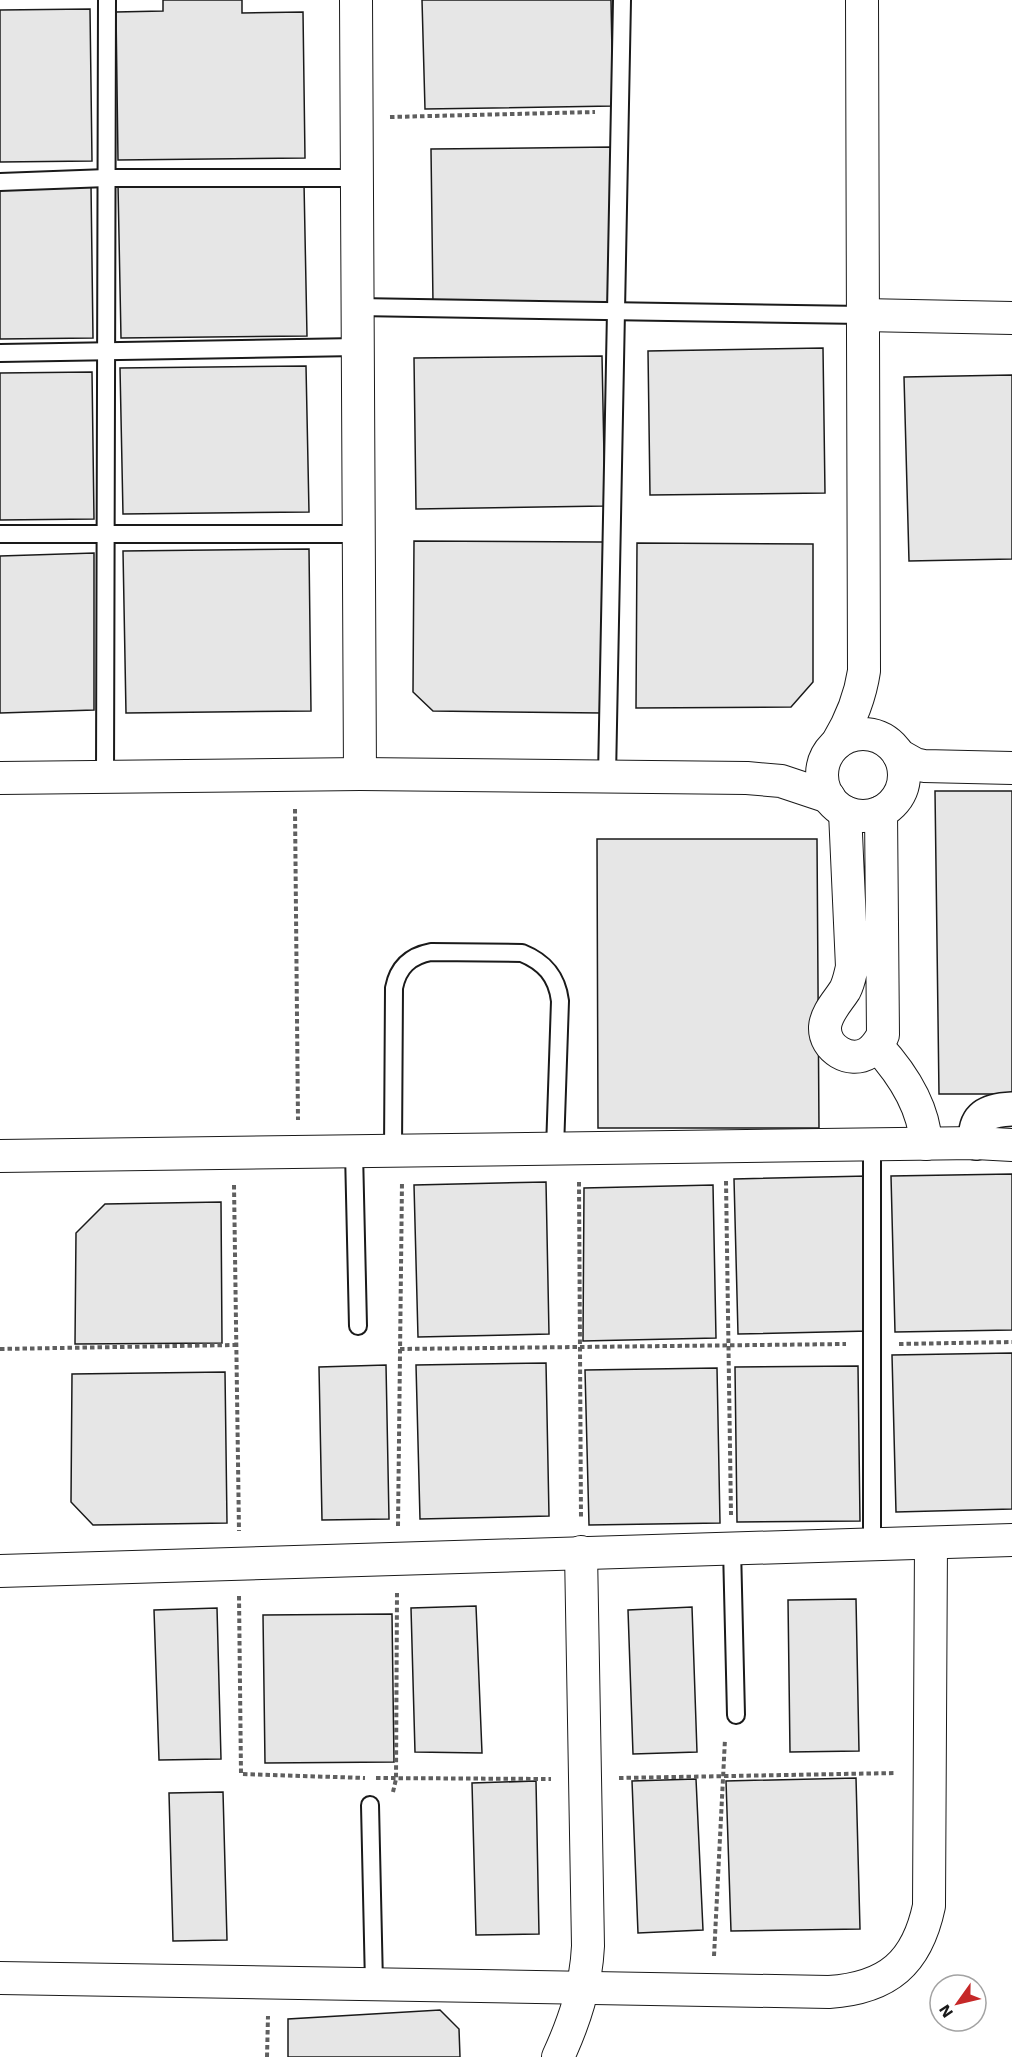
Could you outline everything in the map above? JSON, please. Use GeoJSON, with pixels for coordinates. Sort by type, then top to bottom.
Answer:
{"type":"FeatureCollection","features":[{"type":"Feature","properties":{"kind":"highway"},"geometry":{"type":"LineString","coordinates":[[976,1143],[977,1124],[983,1117],[990,1111],[1012,1109]]}},
{"type":"Feature","properties":{"kind":"street"},"geometry":{"type":"LineString","coordinates":[[356,0],[360,774]]}},
{"type":"Feature","properties":{"kind":"street"},"geometry":{"type":"LineString","coordinates":[[862,0],[864,672],[860,694],[852,716],[825,760],[822,772],[824,786],[837,805],[852,967],[850,979],[828,1016],[825,1028],[827,1040],[834,1049],[845,1055],[856,1057],[876,1046],[883,1035],[882,812]]}},
{"type":"Feature","properties":{"kind":"street"},"geometry":{"type":"LineString","coordinates":[[863,315],[1012,318]]}},
{"type":"Feature","properties":{"kind":"street"},"geometry":{"type":"LineString","coordinates":[[3,780],[360,774],[747,778],[780,781],[863,816],[882,812],[892,804],[900,794],[904,781],[904,767],[876,710],[864,672]]}},
{"type":"Feature","properties":{"kind":"street"},"geometry":{"type":"LineString","coordinates":[[747,778],[782,769],[834,746],[848,737],[860,734],[883,739],[915,764],[1012,768]]}},
{"type":"Feature","properties":{"kind":"street"},"geometry":{"type":"LineString","coordinates":[[876,1046],[892,1064],[916,1104],[923,1123],[926,1144]]}},
{"type":"Feature","properties":{"kind":"street"},"geometry":{"type":"LineString","coordinates":[[0,1155],[872,1144],[1012,1145]]}},
{"type":"Feature","properties":{"kind":"street"},"geometry":{"type":"LineString","coordinates":[[0,1570],[1012,1540]]}},
{"type":"Feature","properties":{"kind":"street"},"geometry":{"type":"LineString","coordinates":[[0,1978],[829,1992],[854,1990],[876,1982],[897,1969],[913,1951],[924,1930],[929,1906],[931,1543]]}},
{"type":"Feature","properties":{"kind":"street"},"geometry":{"type":"LineString","coordinates":[[558,2057],[570,2032],[584,1987],[588,1946],[581,1552]]}},
{"type":"Feature","properties":{"kind":"lane"},"geometry":{"type":"LineString","coordinates":[[105,778],[107,0]]}},
{"type":"Feature","properties":{"kind":"lane"},"geometry":{"type":"LineString","coordinates":[[607,777],[622,0]]}},
{"type":"Feature","properties":{"kind":"lane"},"geometry":{"type":"LineString","coordinates":[[0,182],[107,178],[357,178]]}},
{"type":"Feature","properties":{"kind":"lane"},"geometry":{"type":"LineString","coordinates":[[357,307],[863,315]]}},
{"type":"Feature","properties":{"kind":"lane"},"geometry":{"type":"LineString","coordinates":[[0,353],[357,347]]}},
{"type":"Feature","properties":{"kind":"lane"},"geometry":{"type":"LineString","coordinates":[[0,534],[358,534]]}},
{"type":"Feature","properties":{"kind":"lane"},"geometry":{"type":"LineString","coordinates":[[398,1151],[394,988],[396,977],[410,960],[420,954],[431,952],[522,953],[534,958],[553,976],[560,1001],[567,1149]]}},
{"type":"Feature","properties":{"kind":"lane"},"geometry":{"type":"LineString","coordinates":[[872,1144],[872,1545]]}},
{"type":"Feature","properties":{"kind":"lane"},"geometry":{"type":"LineString","coordinates":[[354,1152],[358,1326]]}},
{"type":"Feature","properties":{"kind":"lane"},"geometry":{"type":"LineString","coordinates":[[732,1548],[736,1715]]}},
{"type":"Feature","properties":{"kind":"lane"},"geometry":{"type":"LineString","coordinates":[[370,1805],[374,1984]]}},
{"type":"Feature","properties":{"kind":"path"},"geometry":{"type":"LineString","coordinates":[[356,118],[620,112]]}},
{"type":"Feature","properties":{"kind":"path"},"geometry":{"type":"LineString","coordinates":[[294,775],[298,1152]]}},
{"type":"Feature","properties":{"kind":"path"},"geometry":{"type":"LineString","coordinates":[[726,1147],[732,1548]]}},
{"type":"Feature","properties":{"kind":"path"},"geometry":{"type":"LineString","coordinates":[[567,1149],[580,1347],[581,1552]]}},
{"type":"Feature","properties":{"kind":"path"},"geometry":{"type":"LineString","coordinates":[[370,1805],[389,1797],[396,1785],[400,1349],[398,1151]]}},
{"type":"Feature","properties":{"kind":"path"},"geometry":{"type":"LineString","coordinates":[[234,1153],[241,1774],[396,1779],[585,1779],[930,1772]]}},
{"type":"Feature","properties":{"kind":"path"},"geometry":{"type":"LineString","coordinates":[[400,1349],[1012,1342]]}},
{"type":"Feature","properties":{"kind":"path"},"geometry":{"type":"LineString","coordinates":[[0,1349],[236,1345]]}},
{"type":"Feature","properties":{"kind":"path"},"geometry":{"type":"LineString","coordinates":[[712,1990],[723,1776],[727,1732],[736,1715]]}},
{"type":"Feature","properties":{"kind":"path"},"geometry":{"type":"LineString","coordinates":[[267,2057],[268,1982]]}},
{"type":"Feature","properties":{"kind":"building"},"geometry":{"type":"Polygon","coordinates":[[[163,0],[242,0],[242,13],[303,12],[305,158],[118,160],[116,12],[163,11],[163,0]]]}},
{"type":"Feature","properties":{"kind":"building"},"geometry":{"type":"Polygon","coordinates":[[[422,0],[611,0],[613,106],[425,109],[422,0]]]}},
{"type":"Feature","properties":{"kind":"building"},"geometry":{"type":"Polygon","coordinates":[[[90,9],[92,161],[0,162],[0,10],[90,9]]]}},
{"type":"Feature","properties":{"kind":"building"},"geometry":{"type":"Polygon","coordinates":[[[612,147],[614,302],[433,304],[431,149],[612,147]]]}},
{"type":"Feature","properties":{"kind":"building"},"geometry":{"type":"Polygon","coordinates":[[[304,183],[307,336],[121,338],[118,185],[304,183]]]}},
{"type":"Feature","properties":{"kind":"building"},"geometry":{"type":"Polygon","coordinates":[[[91,185],[93,338],[0,339],[0,186],[91,185]]]}},
{"type":"Feature","properties":{"kind":"building"},"geometry":{"type":"Polygon","coordinates":[[[823,348],[825,493],[650,495],[648,351],[823,348]]]}},
{"type":"Feature","properties":{"kind":"building"},"geometry":{"type":"Polygon","coordinates":[[[602,356],[605,506],[416,509],[414,358],[602,356]]]}},
{"type":"Feature","properties":{"kind":"building"},"geometry":{"type":"Polygon","coordinates":[[[306,366],[309,512],[123,514],[120,368],[306,366]]]}},
{"type":"Feature","properties":{"kind":"building"},"geometry":{"type":"Polygon","coordinates":[[[92,372],[94,519],[0,520],[0,373],[92,372]]]}},
{"type":"Feature","properties":{"kind":"building"},"geometry":{"type":"Polygon","coordinates":[[[1012,375],[1012,559],[909,561],[904,377],[1012,375]]]}},
{"type":"Feature","properties":{"kind":"building"},"geometry":{"type":"Polygon","coordinates":[[[414,541],[603,542],[602,713],[433,711],[413,692],[414,541]]]}},
{"type":"Feature","properties":{"kind":"building"},"geometry":{"type":"Polygon","coordinates":[[[637,543],[813,544],[813,682],[791,707],[636,708],[637,543]]]}},
{"type":"Feature","properties":{"kind":"building"},"geometry":{"type":"Polygon","coordinates":[[[309,549],[311,711],[126,713],[123,551],[309,549]]]}},
{"type":"Feature","properties":{"kind":"building"},"geometry":{"type":"Polygon","coordinates":[[[94,553],[94,710],[0,713],[0,556],[94,553]]]}},
{"type":"Feature","properties":{"kind":"building"},"geometry":{"type":"Polygon","coordinates":[[[935,791],[1012,791],[1012,1094],[939,1094],[935,791]]]}},
{"type":"Feature","properties":{"kind":"building"},"geometry":{"type":"Polygon","coordinates":[[[597,839],[817,839],[819,1128],[598,1128],[597,839]]]}},
{"type":"Feature","properties":{"kind":"building"},"geometry":{"type":"Polygon","coordinates":[[[1012,1174],[1012,1330],[895,1332],[891,1176],[1012,1174]]]}},
{"type":"Feature","properties":{"kind":"building"},"geometry":{"type":"Polygon","coordinates":[[[868,1176],[869,1331],[738,1334],[734,1179],[868,1176]]]}},
{"type":"Feature","properties":{"kind":"building"},"geometry":{"type":"Polygon","coordinates":[[[546,1182],[549,1334],[418,1337],[414,1185],[546,1182]]]}},
{"type":"Feature","properties":{"kind":"building"},"geometry":{"type":"Polygon","coordinates":[[[713,1185],[716,1338],[583,1341],[584,1188],[713,1185]]]}},
{"type":"Feature","properties":{"kind":"building"},"geometry":{"type":"Polygon","coordinates":[[[221,1202],[222,1343],[75,1344],[76,1233],[105,1204],[221,1202]]]}},
{"type":"Feature","properties":{"kind":"building"},"geometry":{"type":"Polygon","coordinates":[[[1012,1353],[1012,1509],[896,1512],[892,1355],[1012,1353]]]}},
{"type":"Feature","properties":{"kind":"building"},"geometry":{"type":"Polygon","coordinates":[[[546,1363],[549,1516],[420,1519],[416,1365],[546,1363]]]}},
{"type":"Feature","properties":{"kind":"building"},"geometry":{"type":"Polygon","coordinates":[[[386,1365],[389,1519],[322,1520],[319,1367],[386,1365]]]}},
{"type":"Feature","properties":{"kind":"building"},"geometry":{"type":"Polygon","coordinates":[[[858,1366],[860,1521],[737,1522],[735,1367],[858,1366]]]}},
{"type":"Feature","properties":{"kind":"building"},"geometry":{"type":"Polygon","coordinates":[[[717,1368],[720,1523],[589,1525],[585,1370],[717,1368]]]}},
{"type":"Feature","properties":{"kind":"building"},"geometry":{"type":"Polygon","coordinates":[[[225,1372],[227,1523],[93,1525],[71,1502],[72,1374],[225,1372]]]}},
{"type":"Feature","properties":{"kind":"building"},"geometry":{"type":"Polygon","coordinates":[[[856,1599],[859,1751],[790,1752],[788,1600],[856,1599]]]}},
{"type":"Feature","properties":{"kind":"building"},"geometry":{"type":"Polygon","coordinates":[[[476,1606],[482,1753],[415,1752],[411,1608],[476,1606]]]}},
{"type":"Feature","properties":{"kind":"building"},"geometry":{"type":"Polygon","coordinates":[[[692,1607],[697,1752],[633,1754],[628,1610],[692,1607]]]}},
{"type":"Feature","properties":{"kind":"building"},"geometry":{"type":"Polygon","coordinates":[[[217,1608],[221,1759],[159,1760],[154,1610],[217,1608]]]}},
{"type":"Feature","properties":{"kind":"building"},"geometry":{"type":"Polygon","coordinates":[[[392,1614],[394,1762],[265,1763],[263,1615],[392,1614]]]}},
{"type":"Feature","properties":{"kind":"building"},"geometry":{"type":"Polygon","coordinates":[[[856,1778],[860,1929],[731,1931],[726,1781],[856,1778]]]}},
{"type":"Feature","properties":{"kind":"building"},"geometry":{"type":"Polygon","coordinates":[[[696,1779],[703,1930],[638,1933],[632,1781],[696,1779]]]}},
{"type":"Feature","properties":{"kind":"building"},"geometry":{"type":"Polygon","coordinates":[[[536,1781],[539,1934],[476,1935],[472,1783],[536,1781]]]}},
{"type":"Feature","properties":{"kind":"building"},"geometry":{"type":"Polygon","coordinates":[[[223,1792],[227,1940],[173,1941],[169,1793],[223,1792]]]}},
{"type":"Feature","properties":{"kind":"building"},"geometry":{"type":"Polygon","coordinates":[[[440,2010],[459,2029],[460,2057],[288,2057],[288,2019],[440,2010]]]}}]}
